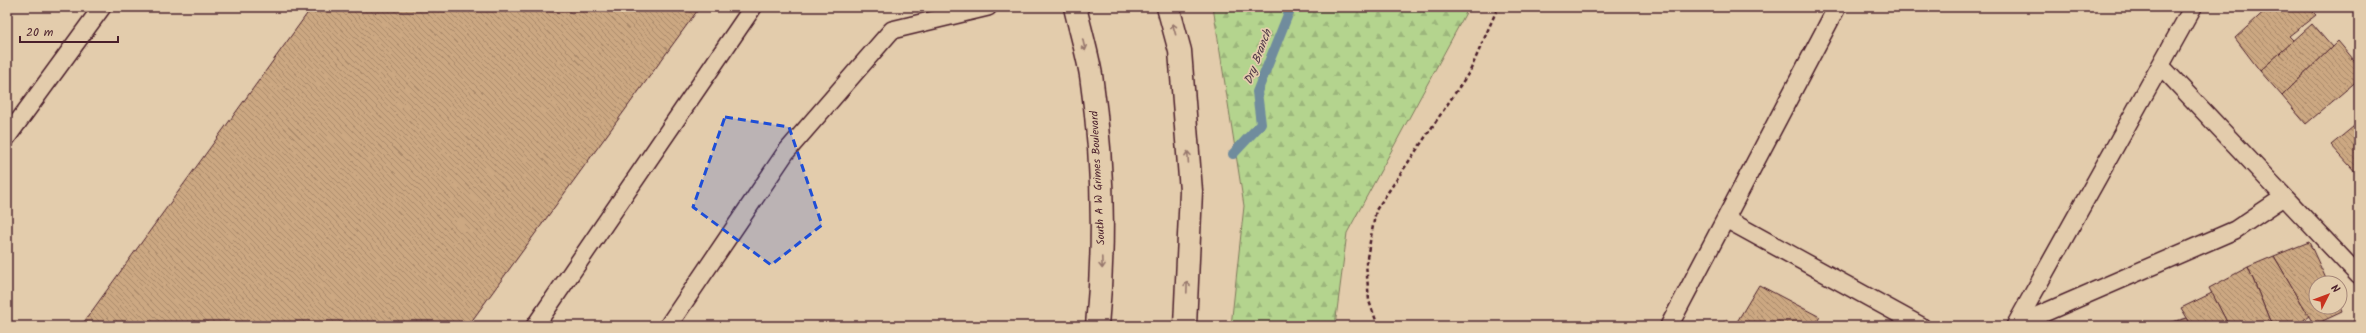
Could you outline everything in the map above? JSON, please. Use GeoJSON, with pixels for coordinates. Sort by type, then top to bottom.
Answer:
{"type":"FeatureCollection","features":[{"type":"Feature","properties":{"kind":"main road","name":"South A W Grimes Boulevard"},"geometry":{"type":"LineString","coordinates":[[1075,7],[1090,74],[1099,154],[1103,270],[1097,326]]}},
{"type":"Feature","properties":{"kind":"main road"},"geometry":{"type":"LineString","coordinates":[[1168,7],[1180,51],[1191,191],[1185,326]]}},
{"type":"Feature","properties":{"kind":"lane"},"geometry":{"type":"LineString","coordinates":[[7,137],[102,7]]}},
{"type":"Feature","properties":{"kind":"lane"},"geometry":{"type":"LineString","coordinates":[[540,324],[753,7]]}},
{"type":"Feature","properties":{"kind":"lane"},"geometry":{"type":"LineString","coordinates":[[668,326],[786,152],[892,30],[988,7]]}},
{"type":"Feature","properties":{"kind":"lane"},"geometry":{"type":"LineString","coordinates":[[1668,326],[1837,7]]}},
{"type":"Feature","properties":{"kind":"lane"},"geometry":{"type":"LineString","coordinates":[[2016,326],[2193,7]]}},
{"type":"Feature","properties":{"kind":"lane"},"geometry":{"type":"LineString","coordinates":[[2161,66],[2359,276]]}},
{"type":"Feature","properties":{"kind":"lane"},"geometry":{"type":"LineString","coordinates":[[2016,326],[2235,230],[2284,197]]}},
{"type":"Feature","properties":{"kind":"lane"},"geometry":{"type":"LineString","coordinates":[[1726,219],[1921,326]]}},
{"type":"Feature","properties":{"kind":"path"},"geometry":{"type":"LineString","coordinates":[[1378,326],[1369,301],[1366,263],[1376,210],[1470,71],[1498,7]]}},
{"type":"Feature","properties":{"kind":"highlighted area"},"geometry":{"type":"Polygon","coordinates":[[[725,117],[789,127],[822,225],[771,265],[693,207],[725,117]]]}},
{"type":"Feature","properties":{"kind":"green space"},"geometry":{"type":"Polygon","coordinates":[[[1213,7],[1469,7],[1347,233],[1335,326],[1231,326],[1244,206],[1213,7]]]}},
{"type":"Feature","properties":{"kind":"building"},"geometry":{"type":"Polygon","coordinates":[[[312,7],[700,7],[468,326],[81,326],[312,7]]]}},
{"type":"Feature","properties":{"kind":"building"},"geometry":{"type":"Polygon","coordinates":[[[2269,7],[2308,7],[2316,15],[2289,36],[2294,41],[2260,71],[2235,38],[2269,7]]]}},
{"type":"Feature","properties":{"kind":"building"},"geometry":{"type":"Polygon","coordinates":[[[2312,24],[2332,47],[2282,96],[2260,71],[2312,24]]]}},
{"type":"Feature","properties":{"kind":"building"},"geometry":{"type":"Polygon","coordinates":[[[2338,41],[2359,66],[2359,79],[2306,124],[2282,96],[2338,41]]]}},
{"type":"Feature","properties":{"kind":"building"},"geometry":{"type":"Polygon","coordinates":[[[2359,122],[2359,176],[2331,145],[2359,122]]]}},
{"type":"Feature","properties":{"kind":"building"},"geometry":{"type":"Polygon","coordinates":[[[2309,242],[2324,275],[2308,275],[2308,315],[2274,256],[2309,242]]]}},
{"type":"Feature","properties":{"kind":"building"},"geometry":{"type":"Polygon","coordinates":[[[2274,256],[2309,316],[2296,326],[2272,326],[2248,267],[2274,256]]]}},
{"type":"Feature","properties":{"kind":"building"},"geometry":{"type":"Polygon","coordinates":[[[2248,267],[2272,326],[2229,326],[2209,288],[2248,267]]]}},
{"type":"Feature","properties":{"kind":"building"},"geometry":{"type":"Polygon","coordinates":[[[1759,285],[1820,317],[1814,326],[1735,325],[1759,285]]]}},
{"type":"Feature","properties":{"kind":"building"},"geometry":{"type":"Polygon","coordinates":[[[2212,293],[2229,326],[2192,326],[2181,308],[2212,293]]]}},
{"type":"Feature","properties":{"kind":"building"},"geometry":{"type":"Polygon","coordinates":[[[2308,315],[2336,315],[2314,325],[2308,315]]]}},
{"type":"Feature","properties":{"kind":"building"},"geometry":{"type":"Polygon","coordinates":[[[2187,318],[2192,326],[2167,326],[2165,324],[2187,318]]]}},
{"type":"Feature","properties":{"kind":"building"},"geometry":{"type":"Polygon","coordinates":[[[1726,319],[1735,325],[1737,326],[1723,326],[1726,319]]]}},
{"type":"Feature","properties":{"kind":"waterway","name":"Dry Branch"},"geometry":{"type":"LineString","coordinates":[[1233,154],[1261,124],[1257,92],[1291,7]]}}]}
